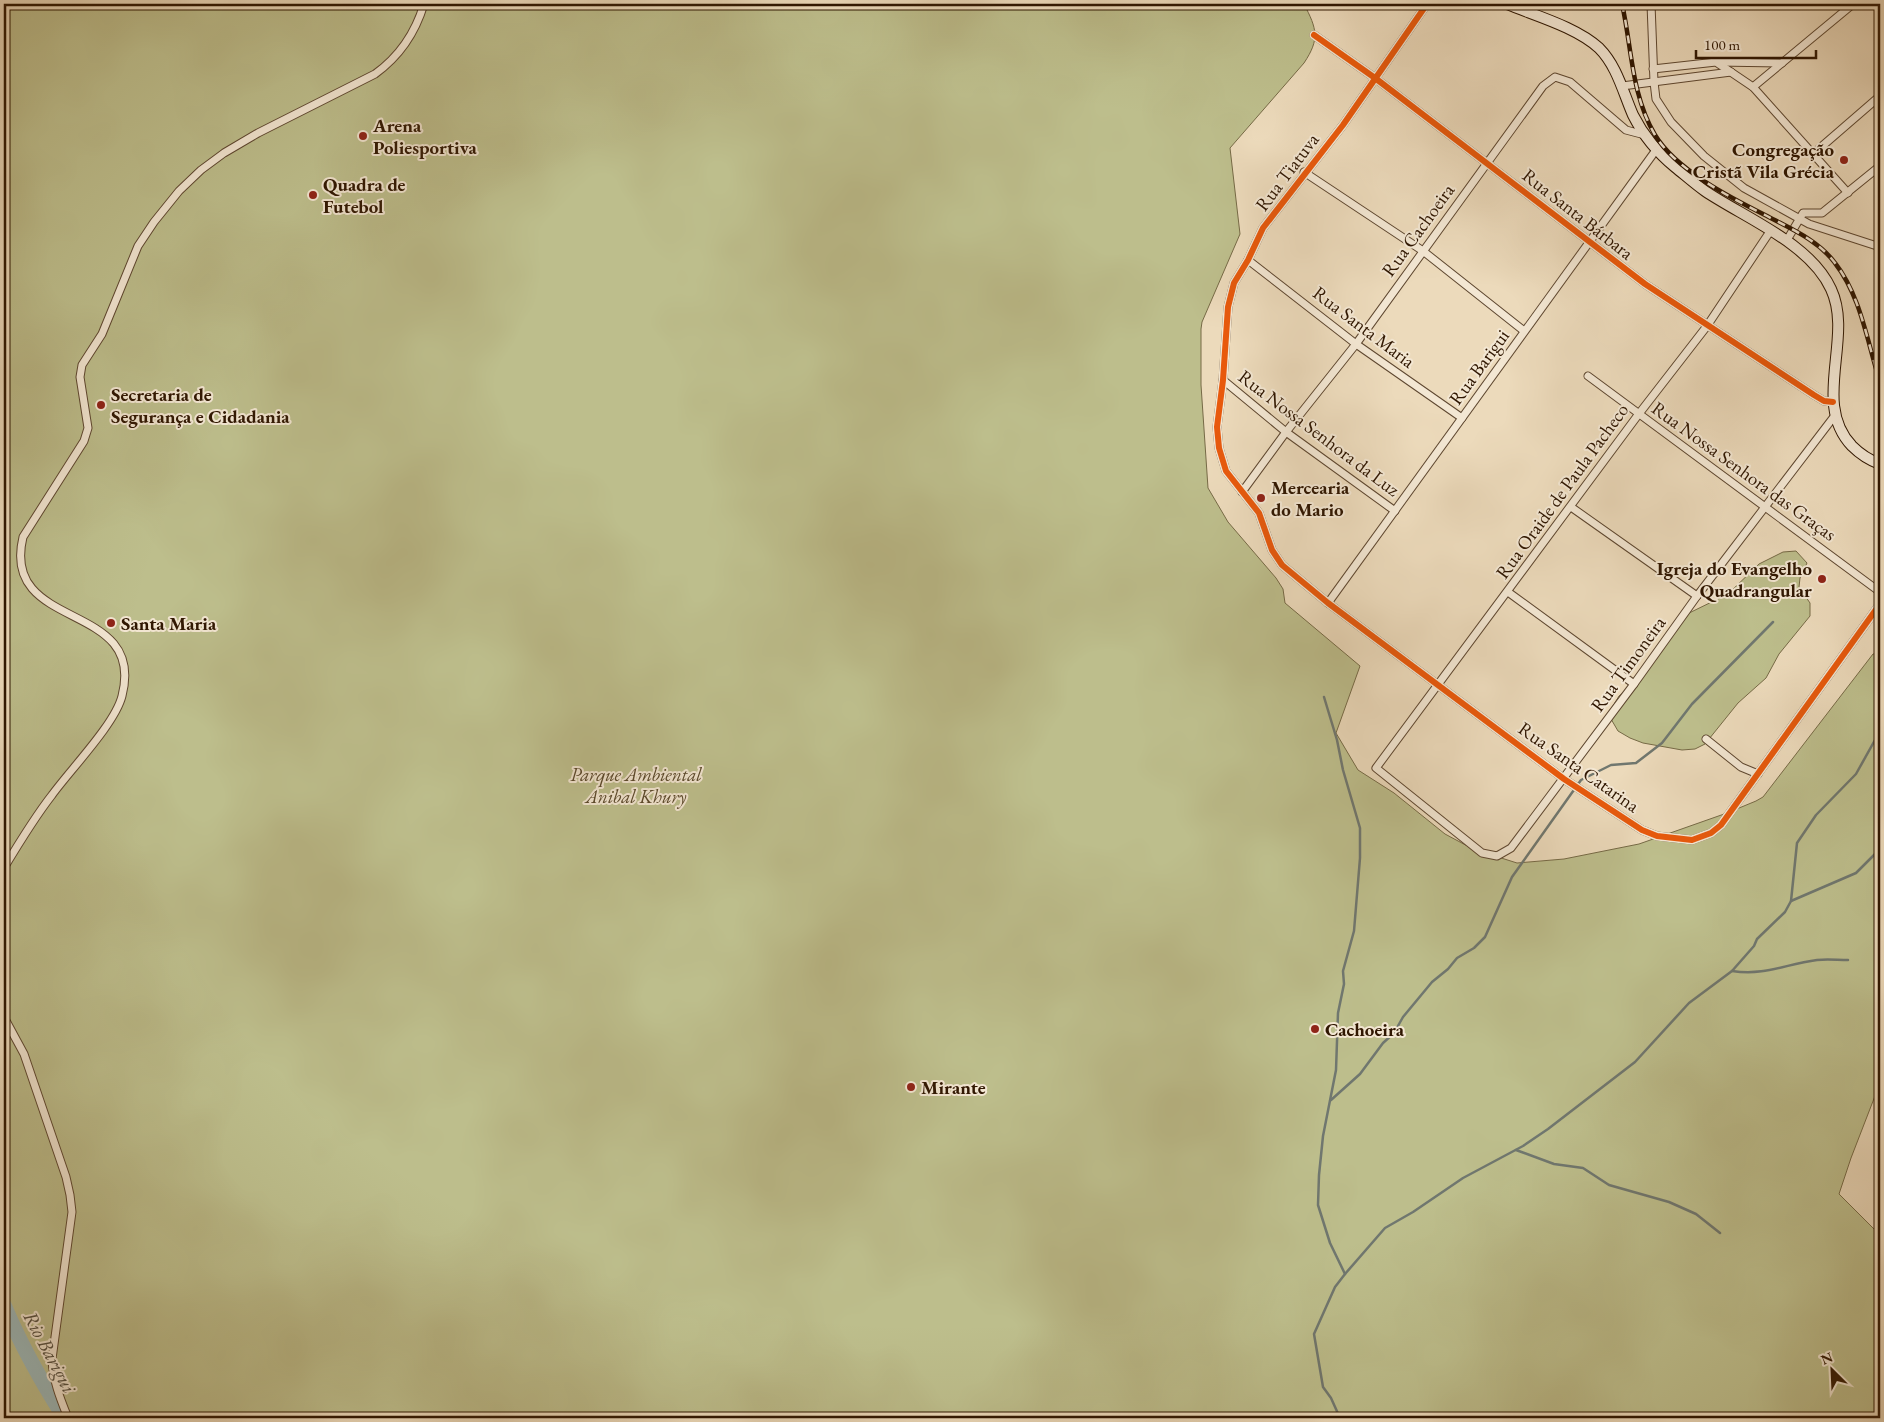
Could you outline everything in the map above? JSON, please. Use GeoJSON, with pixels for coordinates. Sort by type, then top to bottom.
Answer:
{"type":"FeatureCollection","features":[{"type":"Feature","properties":{"kind":"main road"},"geometry":{"type":"LineString","coordinates":[[1507,4],[1582,35],[1600,48],[1610,62],[1622,86],[1633,115],[1656,150],[1705,190],[1787,240],[1816,268],[1831,288],[1839,312],[1833,402],[1836,414],[1846,439],[1859,453],[1880,464]]}},
{"type":"Feature","properties":{"kind":"street"},"geometry":{"type":"LineString","coordinates":[[16,573],[16,551],[23,537],[84,441],[88,428],[80,377],[82,365],[102,334],[138,246],[154,222],[179,192],[201,170],[224,153],[258,133],[360,82],[389,64],[405,46],[419,21],[424,4]]}},
{"type":"Feature","properties":{"kind":"street","name":"Rua Tiatuva"},"geometry":{"type":"LineString","coordinates":[[1242,492],[1226,471],[1219,448],[1217,427],[1223,380],[1228,308],[1234,284],[1263,228],[1304,172],[1342,125],[1427,4]]}},
{"type":"Feature","properties":{"kind":"street"},"geometry":{"type":"LineString","coordinates":[[1651,4],[1656,99],[1672,122],[1704,156],[1744,188],[1822,230],[1880,247]]}},
{"type":"Feature","properties":{"kind":"street"},"geometry":{"type":"LineString","coordinates":[[1753,87],[1853,4]]}},
{"type":"Feature","properties":{"kind":"street","name":"Rua Santa Bárbara"},"geometry":{"type":"LineString","coordinates":[[1314,35],[1375,78],[1645,284],[1814,396],[1824,401],[1833,402]]}},
{"type":"Feature","properties":{"kind":"street"},"geometry":{"type":"LineString","coordinates":[[1653,69],[1716,62],[1782,63]]}},
{"type":"Feature","properties":{"kind":"street"},"geometry":{"type":"LineString","coordinates":[[1716,62],[1753,87],[1848,193]]}},
{"type":"Feature","properties":{"kind":"street"},"geometry":{"type":"LineString","coordinates":[[1622,86],[1731,72]]}},
{"type":"Feature","properties":{"kind":"street","name":"Rua Cachoeira"},"geometry":{"type":"LineString","coordinates":[[1242,492],[1286,432],[1356,344],[1542,86],[1555,77],[1570,82],[1626,130],[1645,135]]}},
{"type":"Feature","properties":{"kind":"street"},"geometry":{"type":"LineString","coordinates":[[1813,154],[1880,96]]}},
{"type":"Feature","properties":{"kind":"street","name":"Rua Barigui"},"geometry":{"type":"LineString","coordinates":[[1328,603],[1656,150]]}},
{"type":"Feature","properties":{"kind":"street"},"geometry":{"type":"LineString","coordinates":[[1787,240],[1799,218],[1805,212],[1822,213],[1880,166]]}},
{"type":"Feature","properties":{"kind":"street"},"geometry":{"type":"LineString","coordinates":[[1304,172],[1423,251],[1524,331]]}},
{"type":"Feature","properties":{"kind":"street","name":"Rua Oraide de Paula Pacheco"},"geometry":{"type":"LineString","coordinates":[[1497,856],[1482,853],[1376,768],[1638,414],[1707,326],[1771,230]]}},
{"type":"Feature","properties":{"kind":"street","name":"Rua Santa Maria"},"geometry":{"type":"LineString","coordinates":[[1248,260],[1356,344],[1462,418]]}},
{"type":"Feature","properties":{"kind":"street","name":"Rua Nossa Senhora das Graças"},"geometry":{"type":"LineString","coordinates":[[1588,376],[1880,592]]}},
{"type":"Feature","properties":{"kind":"street","name":"Rua Nossa Senhora da Luz"},"geometry":{"type":"LineString","coordinates":[[1223,380],[1286,432],[1395,511]]}},
{"type":"Feature","properties":{"kind":"street","name":"Rua Timoneira"},"geometry":{"type":"LineString","coordinates":[[1497,856],[1511,848],[1564,779],[1697,596],[1836,414]]}},
{"type":"Feature","properties":{"kind":"street","name":"Rua Santa Catarina"},"geometry":{"type":"LineString","coordinates":[[1242,492],[1259,513],[1272,550],[1282,565],[1328,603],[1564,779],[1642,830],[1657,836],[1692,840],[1711,834],[1721,826],[1880,604]]}},
{"type":"Feature","properties":{"kind":"street"},"geometry":{"type":"LineString","coordinates":[[1571,506],[1697,596]]}},
{"type":"Feature","properties":{"kind":"street"},"geometry":{"type":"LineString","coordinates":[[4,868],[50,796],[115,713],[122,698],[125,680],[123,665],[117,649],[103,636],[38,602],[24,592]]}},
{"type":"Feature","properties":{"kind":"street"},"geometry":{"type":"LineString","coordinates":[[1508,592],[1634,684]]}},
{"type":"Feature","properties":{"kind":"street"},"geometry":{"type":"LineString","coordinates":[[1706,739],[1741,767],[1758,774]]}},
{"type":"Feature","properties":{"kind":"street"},"geometry":{"type":"LineString","coordinates":[[4,1017],[24,1054],[63,1168],[70,1196],[72,1212],[52,1359],[53,1377],[68,1418]]}},
{"type":"Feature","properties":{"kind":"green space","name":"Parque Ambiental Anibal Khury"},"geometry":{"type":"Polygon","coordinates":[[[4,4],[1304,4],[1312,20],[1315,34],[1313,47],[1309,55],[1230,148],[1240,234],[1202,322],[1201,329],[1201,385],[1208,488],[1228,522],[1276,578],[1283,589],[1285,603],[1360,666],[1336,733],[1358,770],[1394,793],[1445,834],[1473,849],[1517,863],[1564,859],[1639,844],[1727,813],[1763,797],[1873,654],[1880,653],[1880,1083],[1839,1194],[1880,1235],[1880,1418],[4,1418],[4,4]]]}},
{"type":"Feature","properties":{"kind":"green space"},"geometry":{"type":"Polygon","coordinates":[[[1796,551],[1807,563],[1800,578],[1799,587],[1810,603],[1810,616],[1779,654],[1766,678],[1738,703],[1705,744],[1695,749],[1682,750],[1643,743],[1618,731],[1611,719],[1613,706],[1619,696],[1639,679],[1685,615],[1728,594],[1759,564],[1783,552],[1796,551]]]}},
{"type":"Feature","properties":{"kind":"waterway"},"geometry":{"type":"LineString","coordinates":[[1331,1100],[1360,1074],[1383,1043],[1394,1033],[1403,1017],[1432,982],[1448,969],[1457,958],[1474,948],[1485,937],[1512,877],[1581,780],[1611,765],[1636,763],[1662,743],[1692,704],[1773,622]]}},
{"type":"Feature","properties":{"kind":"waterway"},"geometry":{"type":"LineString","coordinates":[[1324,697],[1360,828],[1360,858],[1354,931],[1343,971],[1344,984],[1338,1013],[1336,1070],[1323,1136],[1319,1175],[1318,1205],[1330,1243],[1345,1274]]}},
{"type":"Feature","properties":{"kind":"waterway"},"geometry":{"type":"LineString","coordinates":[[1340,1418],[1331,1398],[1323,1387],[1314,1334],[1335,1287],[1345,1274],[1385,1228],[1413,1212],[1463,1178],[1523,1146],[1635,1062],[1689,1003],[1732,971],[1754,946],[1757,939],[1785,912],[1791,901],[1797,843],[1816,815],[1856,774],[1880,731]]}},
{"type":"Feature","properties":{"kind":"waterway"},"geometry":{"type":"LineString","coordinates":[[1791,901],[1856,873],[1880,849]]}},
{"type":"Feature","properties":{"kind":"waterway"},"geometry":{"type":"LineString","coordinates":[[1732,971],[1755,972],[1817,960],[1848,960]]}},
{"type":"Feature","properties":{"kind":"waterway"},"geometry":{"type":"LineString","coordinates":[[1516,1150],[1554,1164],[1583,1168],[1609,1185],[1669,1202],[1696,1214],[1720,1233]]}},
{"type":"Feature","properties":{"kind":"waterway","name":"Rio Barigui"},"geometry":{"type":"LineString","coordinates":[[4,1305],[31,1361],[62,1414],[62,1418]]}},
{"type":"Feature","properties":{"kind":"railway"},"geometry":{"type":"LineString","coordinates":[[1622,4],[1633,71],[1641,103],[1655,135],[1676,160],[1705,182],[1804,236],[1828,255],[1843,275],[1856,301],[1880,378]]}},
{"type":"Feature","properties":{"kind":"cycle path"},"geometry":{"type":"LineString","coordinates":[[1427,4],[1343,125],[1263,228],[1248,260],[1234,283],[1228,307],[1223,380],[1217,427],[1219,448],[1226,471],[1259,513],[1272,550],[1282,565],[1328,603],[1564,779],[1642,830],[1657,836],[1692,840],[1711,833],[1721,825],[1880,604]]}},
{"type":"Feature","properties":{"kind":"cycle path"},"geometry":{"type":"LineString","coordinates":[[1314,35],[1375,78],[1645,284],[1814,395],[1824,401],[1833,402]]}},
{"type":"Feature","properties":{"kind":"place","name":"Arena Poliesportiva"},"geometry":{"type":"Point","coordinates":[363,136]}},
{"type":"Feature","properties":{"kind":"place","name":"Congregação Cristã Vila Grécia"},"geometry":{"type":"Point","coordinates":[1844,160]}},
{"type":"Feature","properties":{"kind":"place","name":"Quadra de Futebol"},"geometry":{"type":"Point","coordinates":[313,195]}},
{"type":"Feature","properties":{"kind":"place","name":"Secretaria de Segurança e Cidadania"},"geometry":{"type":"Point","coordinates":[101,405]}},
{"type":"Feature","properties":{"kind":"place","name":"Mercearia do Mario"},"geometry":{"type":"Point","coordinates":[1261,498]}},
{"type":"Feature","properties":{"kind":"place","name":"Igreja do Evangelho Quadrangular"},"geometry":{"type":"Point","coordinates":[1822,579]}},
{"type":"Feature","properties":{"kind":"place","name":"Santa Maria"},"geometry":{"type":"Point","coordinates":[111,623]}},
{"type":"Feature","properties":{"kind":"place","name":"Cachoeira"},"geometry":{"type":"Point","coordinates":[1315,1029]}},
{"type":"Feature","properties":{"kind":"place","name":"Mirante"},"geometry":{"type":"Point","coordinates":[911,1087]}}]}
